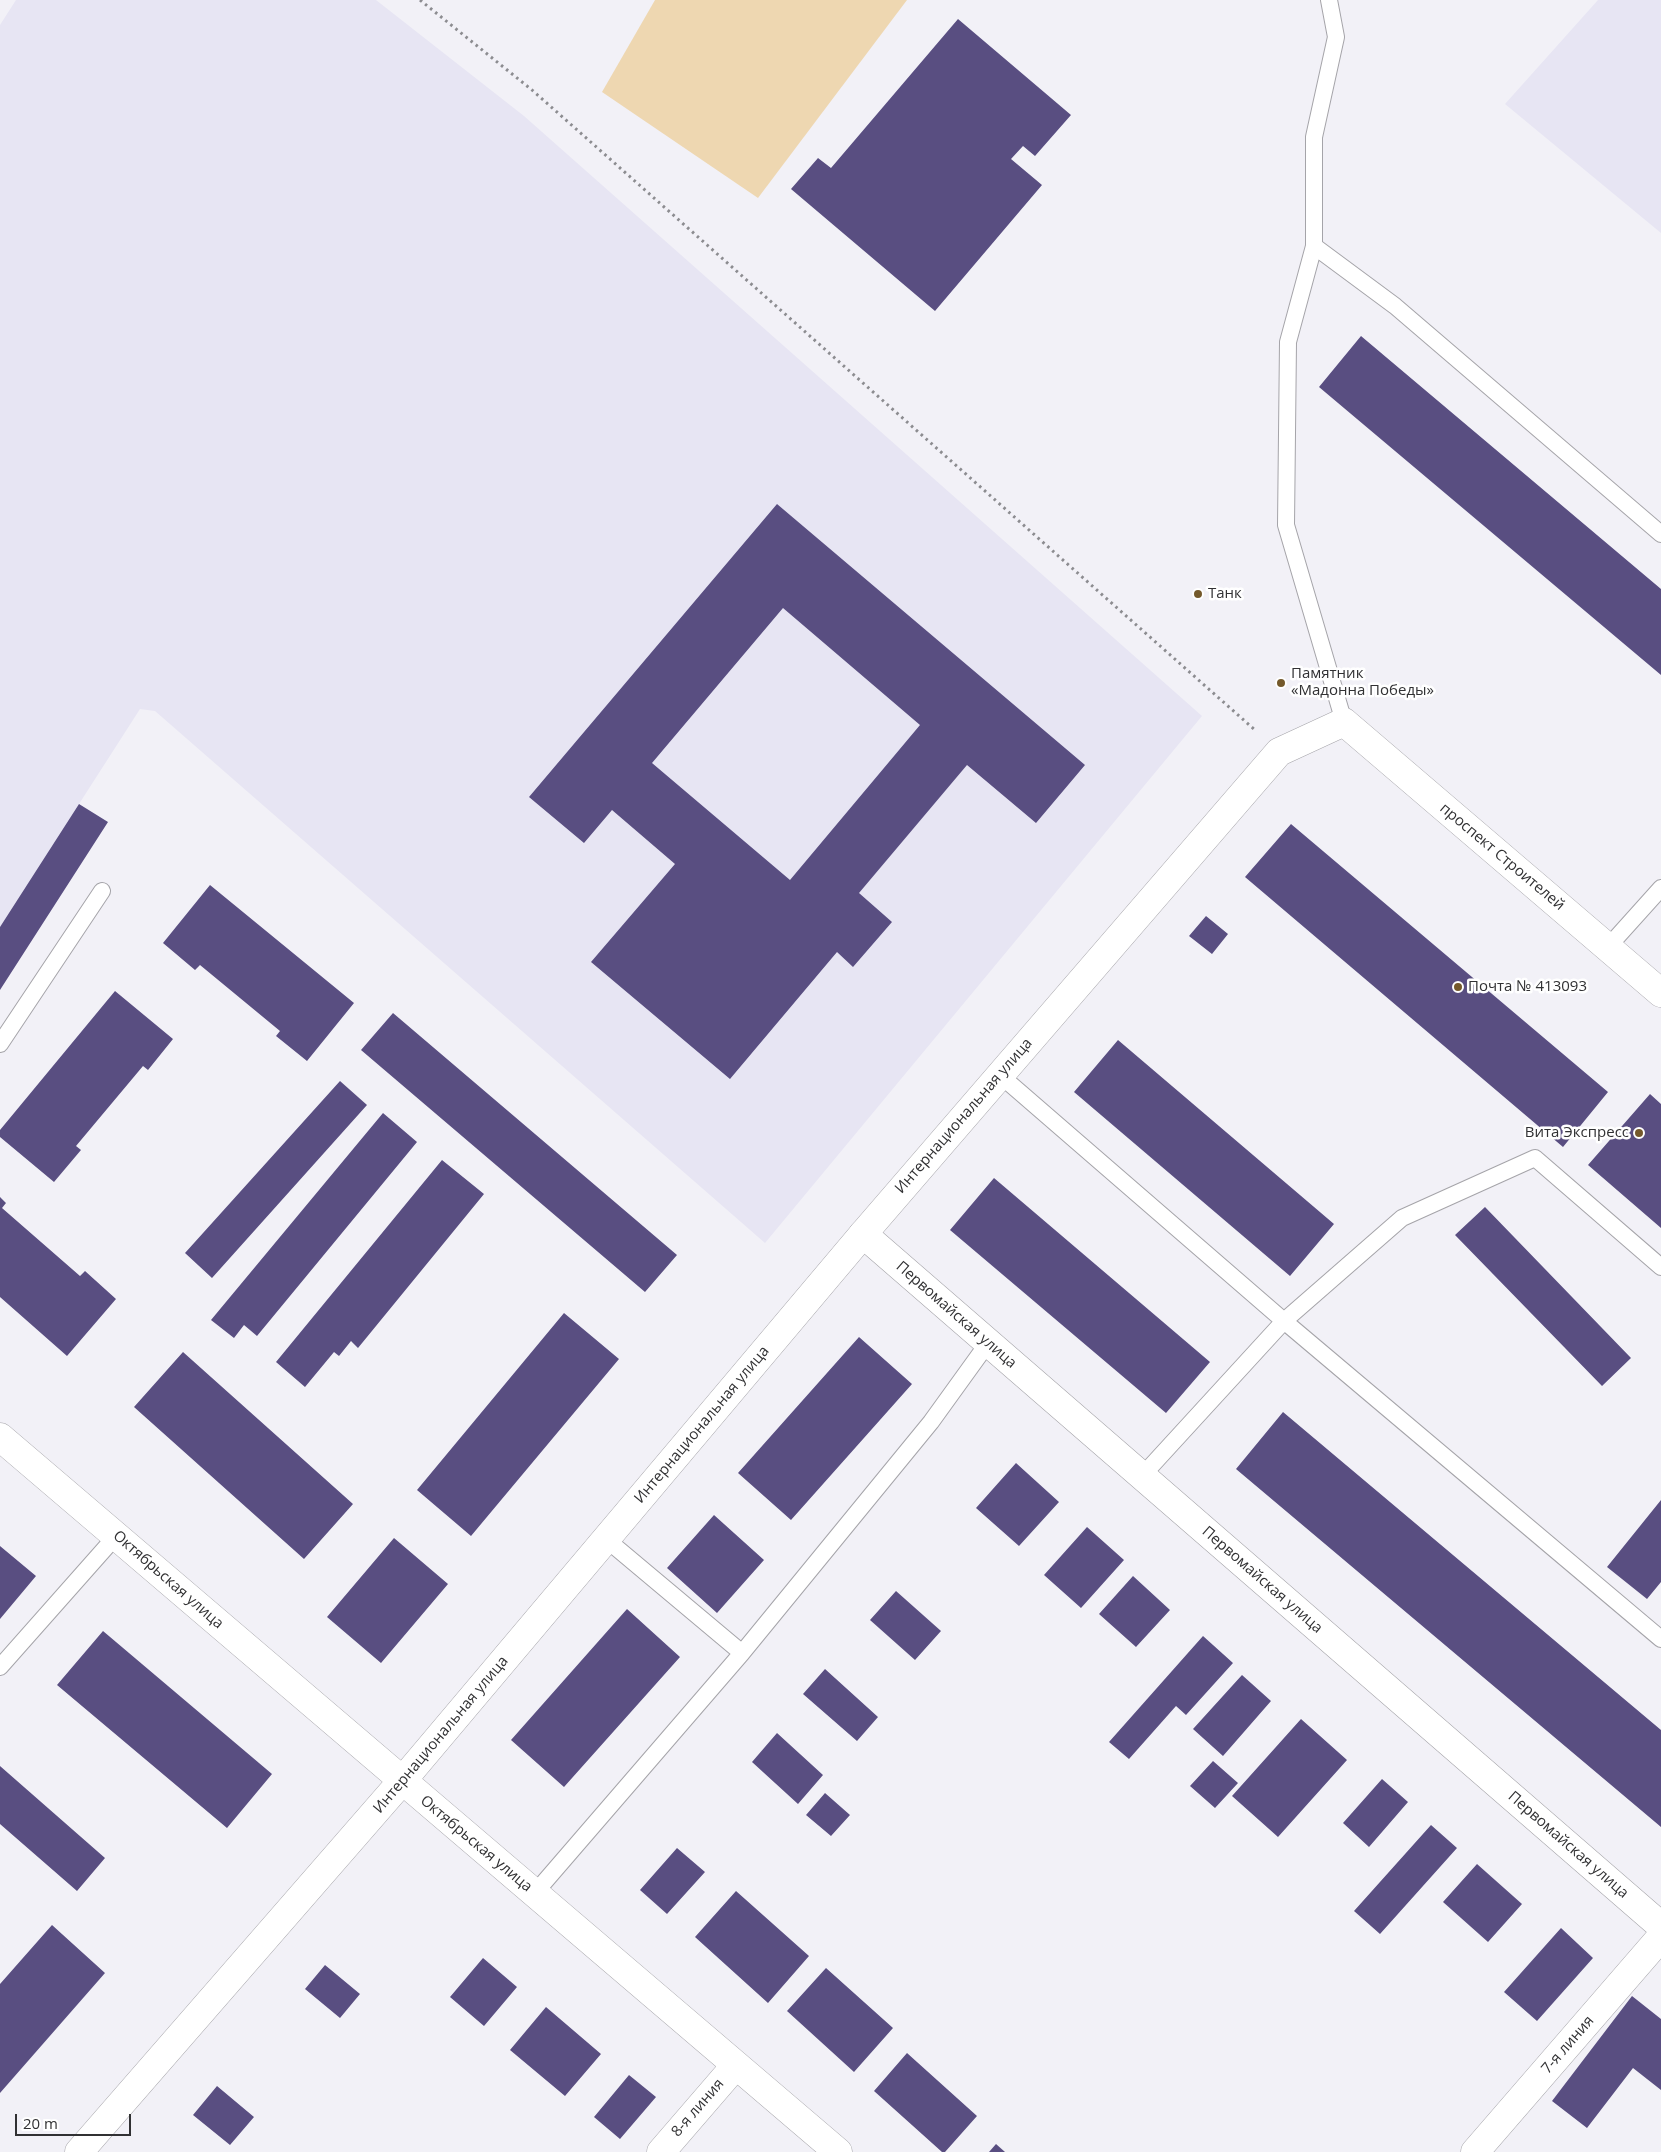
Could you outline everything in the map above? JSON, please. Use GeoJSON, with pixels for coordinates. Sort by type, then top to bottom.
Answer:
{"type":"FeatureCollection","features":[{"type":"Feature","properties":{"kind":"street","name":"Интернациональная улица"},"geometry":{"type":"LineString","coordinates":[[79,2152],[402,1781],[863,1234],[1279,752],[1344,722]]}},
{"type":"Feature","properties":{"kind":"street","name":"проспект Строителей"},"geometry":{"type":"LineString","coordinates":[[1344,722],[1661,992]]}},
{"type":"Feature","properties":{"kind":"street","name":"Первомайская улица"},"geometry":{"type":"LineString","coordinates":[[863,1234],[1661,1926]]}},
{"type":"Feature","properties":{"kind":"street","name":"Октябрьская улица"},"geometry":{"type":"LineString","coordinates":[[0,1437],[838,2152]]}},
{"type":"Feature","properties":{"kind":"street","name":"7-я линия"},"geometry":{"type":"LineString","coordinates":[[1475,2152],[1661,1937]]}},
{"type":"Feature","properties":{"kind":"street","name":"8-я линия"},"geometry":{"type":"LineString","coordinates":[[661,2152],[736,2065]]}},
{"type":"Feature","properties":{"kind":"lane"},"geometry":{"type":"LineString","coordinates":[[1329,0],[1336,37],[1314,137],[1314,246],[1288,342],[1286,525],[1344,722]]}},
{"type":"Feature","properties":{"kind":"lane"},"geometry":{"type":"LineString","coordinates":[[1314,246],[1395,306],[1661,534]]}},
{"type":"Feature","properties":{"kind":"lane"},"geometry":{"type":"LineString","coordinates":[[1608,948],[1661,888]]}},
{"type":"Feature","properties":{"kind":"lane"},"geometry":{"type":"LineString","coordinates":[[0,1044],[102,891]]}},
{"type":"Feature","properties":{"kind":"lane"},"geometry":{"type":"LineString","coordinates":[[1000,1075],[1284,1321],[1661,1639]]}},
{"type":"Feature","properties":{"kind":"lane"},"geometry":{"type":"LineString","coordinates":[[1142,1476],[1284,1321],[1402,1218],[1535,1158],[1661,1267]]}},
{"type":"Feature","properties":{"kind":"lane"},"geometry":{"type":"LineString","coordinates":[[534,1894],[742,1653],[931,1422],[988,1343]]}},
{"type":"Feature","properties":{"kind":"lane"},"geometry":{"type":"LineString","coordinates":[[0,1667],[116,1536]]}},
{"type":"Feature","properties":{"kind":"lane"},"geometry":{"type":"LineString","coordinates":[[606,1539],[742,1653]]}},
{"type":"Feature","properties":{"kind":"path"},"geometry":{"type":"LineString","coordinates":[[420,0],[532,90],[1279,752]]}},
{"type":"Feature","properties":{"kind":"shaded area"},"geometry":{"type":"Polygon","coordinates":[[[16,0],[376,0],[524,116],[1202,716],[765,1243],[155,711],[140,709],[0,927],[0,25],[16,0]]]}},
{"type":"Feature","properties":{"kind":"shaded area"},"geometry":{"type":"Polygon","coordinates":[[[655,0],[907,0],[758,198],[602,92],[655,0]]]}},
{"type":"Feature","properties":{"kind":"shaded area"},"geometry":{"type":"Polygon","coordinates":[[[1598,0],[1661,0],[1661,233],[1505,104],[1598,0]]]}},
{"type":"Feature","properties":{"kind":"building"},"geometry":{"type":"Polygon","coordinates":[[[958,19],[1071,115],[1035,156],[1023,146],[1011,159],[1042,185],[935,311],[791,189],[818,158],[831,168],[958,19]]]}},
{"type":"Feature","properties":{"kind":"building"},"geometry":{"type":"Polygon","coordinates":[[[1361,336],[1661,589],[1661,675],[1319,387],[1361,336]]]}},
{"type":"Feature","properties":{"kind":"building"},"geometry":{"type":"Polygon","coordinates":[[[777,504],[1085,765],[1036,823],[967,765],[859,893],[892,922],[853,967],[837,952],[730,1079],[591,962],[675,864],[612,810],[584,843],[529,797],[777,504]],[[783,608],[652,763],[790,880],[920,725],[783,608]]]}},
{"type":"Feature","properties":{"kind":"building"},"geometry":{"type":"Polygon","coordinates":[[[79,804],[108,822],[0,990],[0,927],[79,804]]]}},
{"type":"Feature","properties":{"kind":"building"},"geometry":{"type":"Polygon","coordinates":[[[1291,824],[1608,1092],[1563,1147],[1245,877],[1291,824]]]}},
{"type":"Feature","properties":{"kind":"building"},"geometry":{"type":"Polygon","coordinates":[[[210,885],[354,1003],[307,1061],[276,1036],[280,1031],[200,965],[195,970],[163,943],[210,885]]]}},
{"type":"Feature","properties":{"kind":"building"},"geometry":{"type":"Polygon","coordinates":[[[1206,916],[1228,934],[1212,954],[1189,936],[1206,916]]]}},
{"type":"Feature","properties":{"kind":"building"},"geometry":{"type":"Polygon","coordinates":[[[115,991],[173,1039],[148,1070],[143,1066],[76,1146],[81,1150],[54,1182],[0,1137],[0,1130],[115,991]]]}},
{"type":"Feature","properties":{"kind":"building"},"geometry":{"type":"Polygon","coordinates":[[[393,1013],[677,1255],[645,1292],[361,1050],[393,1013]]]}},
{"type":"Feature","properties":{"kind":"building"},"geometry":{"type":"Polygon","coordinates":[[[1118,1040],[1334,1224],[1290,1276],[1074,1092],[1118,1040]]]}},
{"type":"Feature","properties":{"kind":"building"},"geometry":{"type":"Polygon","coordinates":[[[340,1081],[367,1105],[212,1278],[185,1253],[340,1081]]]}},
{"type":"Feature","properties":{"kind":"building"},"geometry":{"type":"Polygon","coordinates":[[[1650,1094],[1661,1104],[1661,1228],[1588,1165],[1650,1094]]]}},
{"type":"Feature","properties":{"kind":"building"},"geometry":{"type":"Polygon","coordinates":[[[383,1113],[417,1142],[257,1336],[244,1325],[234,1338],[211,1320],[383,1113]]]}},
{"type":"Feature","properties":{"kind":"building"},"geometry":{"type":"Polygon","coordinates":[[[442,1160],[484,1194],[358,1348],[351,1341],[339,1356],[334,1352],[305,1387],[276,1362],[442,1160]]]}},
{"type":"Feature","properties":{"kind":"building"},"geometry":{"type":"Polygon","coordinates":[[[994,1178],[1210,1362],[1166,1413],[950,1230],[994,1178]]]}},
{"type":"Feature","properties":{"kind":"building"},"geometry":{"type":"Polygon","coordinates":[[[0,1197],[6,1203],[2,1208],[80,1276],[85,1271],[116,1299],[67,1356],[0,1297],[0,1197]]]}},
{"type":"Feature","properties":{"kind":"building"},"geometry":{"type":"Polygon","coordinates":[[[1485,1207],[1631,1358],[1602,1386],[1455,1235],[1485,1207]]]}},
{"type":"Feature","properties":{"kind":"building"},"geometry":{"type":"Polygon","coordinates":[[[564,1313],[619,1359],[471,1536],[417,1490],[564,1313]]]}},
{"type":"Feature","properties":{"kind":"building"},"geometry":{"type":"Polygon","coordinates":[[[859,1337],[912,1384],[791,1520],[738,1473],[859,1337]]]}},
{"type":"Feature","properties":{"kind":"building"},"geometry":{"type":"Polygon","coordinates":[[[183,1352],[353,1504],[304,1559],[134,1407],[183,1352]]]}},
{"type":"Feature","properties":{"kind":"building"},"geometry":{"type":"Polygon","coordinates":[[[1283,1412],[1661,1730],[1661,1827],[1236,1469],[1283,1412]]]}},
{"type":"Feature","properties":{"kind":"building"},"geometry":{"type":"Polygon","coordinates":[[[1016,1463],[1059,1502],[1019,1546],[976,1508],[1016,1463]]]}},
{"type":"Feature","properties":{"kind":"building"},"geometry":{"type":"Polygon","coordinates":[[[1661,1500],[1661,1582],[1647,1599],[1607,1567],[1661,1500]]]}},
{"type":"Feature","properties":{"kind":"building"},"geometry":{"type":"Polygon","coordinates":[[[714,1515],[764,1560],[717,1613],[667,1568],[714,1515]]]}},
{"type":"Feature","properties":{"kind":"building"},"geometry":{"type":"Polygon","coordinates":[[[1087,1527],[1124,1560],[1081,1608],[1044,1575],[1087,1527]]]}},
{"type":"Feature","properties":{"kind":"building"},"geometry":{"type":"Polygon","coordinates":[[[394,1538],[448,1584],[381,1663],[327,1617],[394,1538]]]}},
{"type":"Feature","properties":{"kind":"building"},"geometry":{"type":"Polygon","coordinates":[[[0,1546],[36,1576],[0,1619],[0,1546]]]}},
{"type":"Feature","properties":{"kind":"building"},"geometry":{"type":"Polygon","coordinates":[[[1133,1576],[1170,1610],[1136,1647],[1099,1614],[1133,1576]]]}},
{"type":"Feature","properties":{"kind":"building"},"geometry":{"type":"Polygon","coordinates":[[[896,1591],[941,1631],[915,1660],[870,1620],[896,1591]]]}},
{"type":"Feature","properties":{"kind":"building"},"geometry":{"type":"Polygon","coordinates":[[[627,1609],[680,1657],[564,1787],[511,1740],[627,1609]]]}},
{"type":"Feature","properties":{"kind":"building"},"geometry":{"type":"Polygon","coordinates":[[[103,1631],[272,1774],[227,1828],[57,1685],[103,1631]]]}},
{"type":"Feature","properties":{"kind":"building"},"geometry":{"type":"Polygon","coordinates":[[[1203,1636],[1233,1663],[1186,1715],[1176,1706],[1129,1759],[1109,1742],[1203,1636]]]}},
{"type":"Feature","properties":{"kind":"building"},"geometry":{"type":"Polygon","coordinates":[[[825,1669],[878,1717],[857,1741],[803,1694],[825,1669]]]}},
{"type":"Feature","properties":{"kind":"building"},"geometry":{"type":"Polygon","coordinates":[[[1242,1675],[1271,1701],[1223,1756],[1193,1729],[1242,1675]]]}},
{"type":"Feature","properties":{"kind":"building"},"geometry":{"type":"Polygon","coordinates":[[[1301,1719],[1347,1760],[1278,1837],[1232,1796],[1301,1719]]]}},
{"type":"Feature","properties":{"kind":"building"},"geometry":{"type":"Polygon","coordinates":[[[777,1733],[823,1775],[798,1804],[752,1762],[777,1733]]]}},
{"type":"Feature","properties":{"kind":"building"},"geometry":{"type":"Polygon","coordinates":[[[1213,1761],[1238,1783],[1215,1808],[1190,1786],[1213,1761]]]}},
{"type":"Feature","properties":{"kind":"building"},"geometry":{"type":"Polygon","coordinates":[[[0,1766],[105,1858],[77,1891],[0,1824],[0,1766]]]}},
{"type":"Feature","properties":{"kind":"building"},"geometry":{"type":"Polygon","coordinates":[[[1382,1779],[1408,1802],[1369,1847],[1343,1823],[1382,1779]]]}},
{"type":"Feature","properties":{"kind":"building"},"geometry":{"type":"Polygon","coordinates":[[[825,1793],[850,1815],[831,1836],[806,1815],[825,1793]]]}},
{"type":"Feature","properties":{"kind":"building"},"geometry":{"type":"Polygon","coordinates":[[[1431,1825],[1457,1848],[1380,1934],[1354,1911],[1431,1825]]]}},
{"type":"Feature","properties":{"kind":"building"},"geometry":{"type":"Polygon","coordinates":[[[677,1848],[705,1872],[667,1914],[640,1890],[677,1848]]]}},
{"type":"Feature","properties":{"kind":"building"},"geometry":{"type":"Polygon","coordinates":[[[1477,1864],[1522,1904],[1488,1942],[1443,1902],[1477,1864]]]}},
{"type":"Feature","properties":{"kind":"building"},"geometry":{"type":"Polygon","coordinates":[[[736,1891],[809,1956],[768,2003],[695,1937],[736,1891]]]}},
{"type":"Feature","properties":{"kind":"building"},"geometry":{"type":"Polygon","coordinates":[[[52,1925],[105,1973],[0,2093],[0,1984],[52,1925]]]}},
{"type":"Feature","properties":{"kind":"building"},"geometry":{"type":"Polygon","coordinates":[[[1561,1928],[1593,1958],[1537,2021],[1504,1992],[1561,1928]]]}},
{"type":"Feature","properties":{"kind":"building"},"geometry":{"type":"Polygon","coordinates":[[[483,1958],[517,1987],[484,2026],[450,1997],[483,1958]]]}},
{"type":"Feature","properties":{"kind":"building"},"geometry":{"type":"Polygon","coordinates":[[[325,1965],[360,1994],[340,2018],[305,1989],[325,1965]]]}},
{"type":"Feature","properties":{"kind":"building"},"geometry":{"type":"Polygon","coordinates":[[[826,1968],[893,2028],[854,2072],[787,2011],[826,1968]]]}},
{"type":"Feature","properties":{"kind":"building"},"geometry":{"type":"Polygon","coordinates":[[[1632,1996],[1661,2019],[1661,2090],[1633,2068],[1587,2128],[1552,2101],[1632,1996]]]}},
{"type":"Feature","properties":{"kind":"building"},"geometry":{"type":"Polygon","coordinates":[[[546,2007],[601,2054],[565,2096],[510,2050],[546,2007]]]}},
{"type":"Feature","properties":{"kind":"building"},"geometry":{"type":"Polygon","coordinates":[[[907,2053],[977,2116],[945,2152],[942,2152],[874,2091],[907,2053]]]}},
{"type":"Feature","properties":{"kind":"building"},"geometry":{"type":"Polygon","coordinates":[[[629,2075],[656,2097],[620,2139],[594,2117],[629,2075]]]}},
{"type":"Feature","properties":{"kind":"building"},"geometry":{"type":"Polygon","coordinates":[[[217,2086],[254,2117],[230,2145],[193,2115],[217,2086]]]}},
{"type":"Feature","properties":{"kind":"building"},"geometry":{"type":"Polygon","coordinates":[[[996,2144],[1005,2152],[989,2152],[996,2144]]]}},
{"type":"Feature","properties":{"kind":"place","name":"Танк"},"geometry":{"type":"Point","coordinates":[1198,594]}},
{"type":"Feature","properties":{"kind":"place","name":"Памятник «Мадонна Победы»"},"geometry":{"type":"Point","coordinates":[1281,683]}},
{"type":"Feature","properties":{"kind":"place","name":"Почта № 413093"},"geometry":{"type":"Point","coordinates":[1458,987]}},
{"type":"Feature","properties":{"kind":"place","name":"Вита Экспресс"},"geometry":{"type":"Point","coordinates":[1639,1133]}}]}
